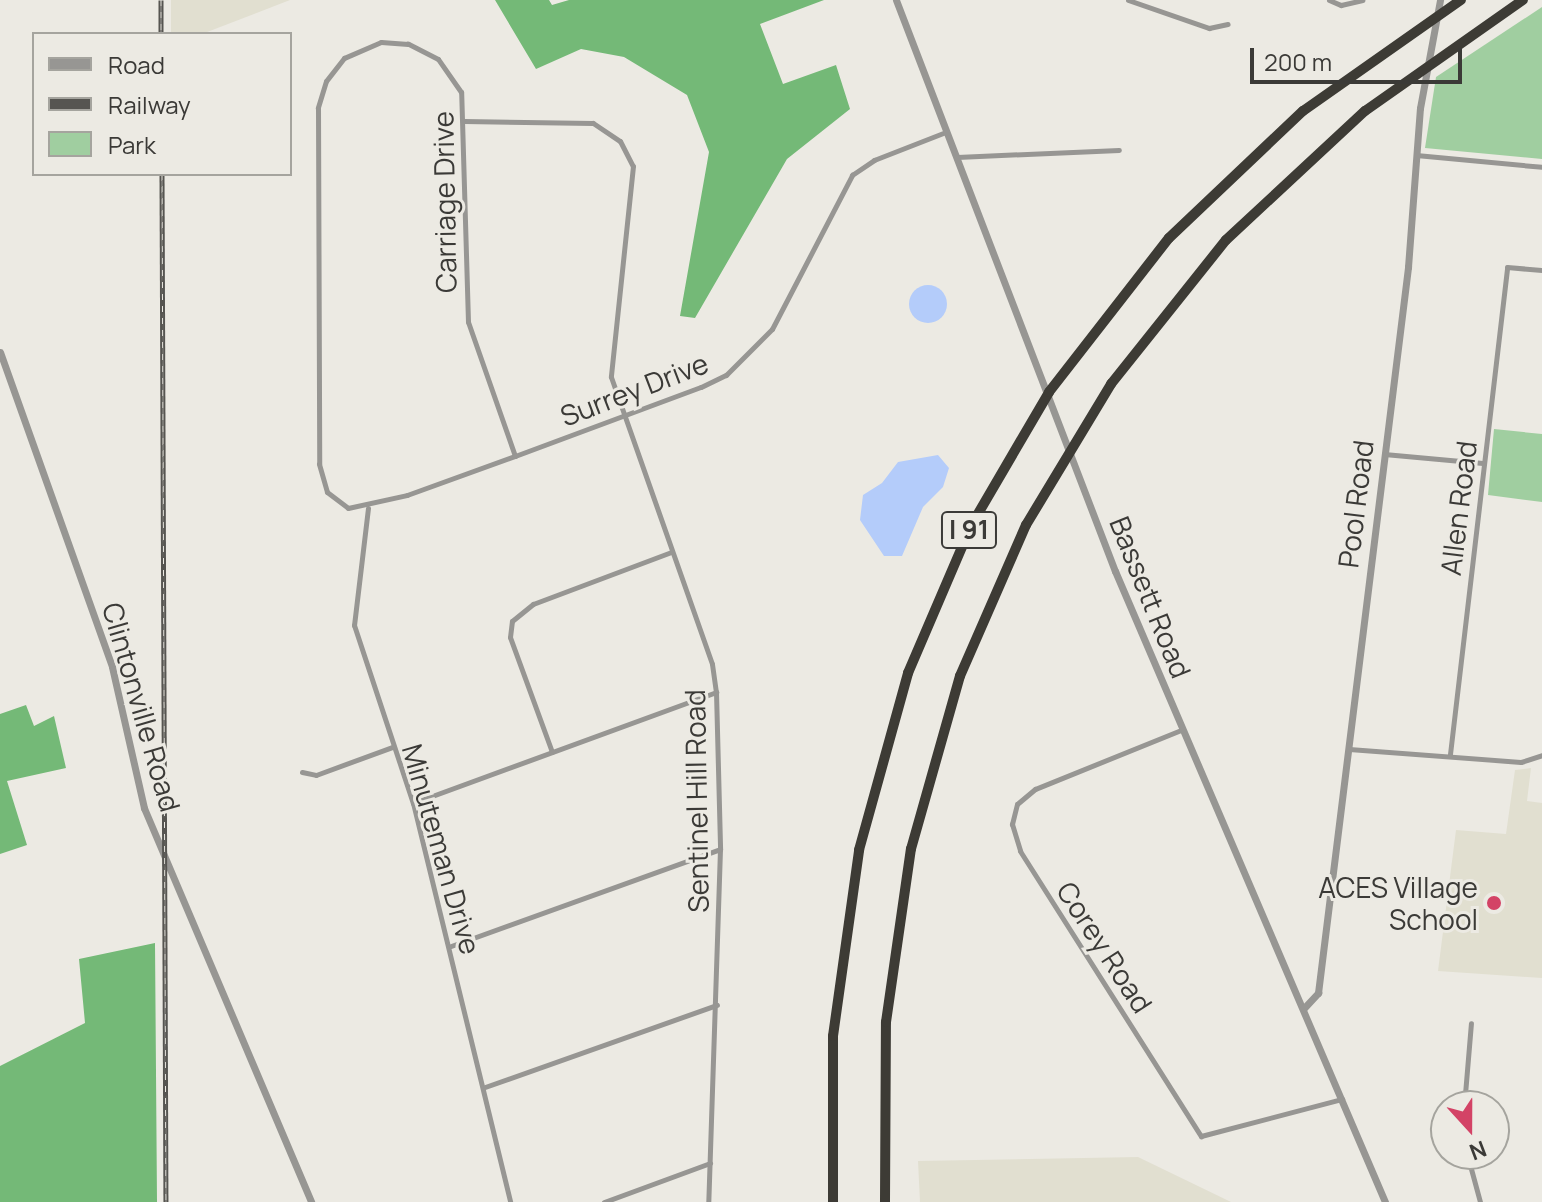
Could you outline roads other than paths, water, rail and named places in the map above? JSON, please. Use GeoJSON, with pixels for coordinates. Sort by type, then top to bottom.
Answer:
{"type":"FeatureCollection","features":[{"type":"Feature","properties":{"kind":"highway","name":"I 91"},"geometry":{"type":"LineString","coordinates":[[833,1202],[833,1036],[853,880],[898,702],[968,532],[1049,392],[1162,247],[1273,136],[1427,21],[1444,4],[1461,0]]}},
{"type":"Feature","properties":{"kind":"highway","name":"I 91"},"geometry":{"type":"LineString","coordinates":[[885,1202],[884,1051],[905,879],[952,701],[1007,563],[1082,427],[1180,292],[1298,168],[1417,70],[1523,0]]}},
{"type":"Feature","properties":{"kind":"street","name":"Bassett Road"},"geometry":{"type":"LineString","coordinates":[[896,0],[1074,466],[1181,730],[1304,1008],[1385,1202]]}},
{"type":"Feature","properties":{"kind":"street"},"geometry":{"type":"LineString","coordinates":[[1128,0],[1209,28],[1228,24]]}},
{"type":"Feature","properties":{"kind":"street"},"geometry":{"type":"LineString","coordinates":[[1329,0],[1341,5],[1362,0]]}},
{"type":"Feature","properties":{"kind":"street","name":"Pool Road"},"geometry":{"type":"LineString","coordinates":[[1304,1008],[1318,993],[1382,454],[1408,267],[1416,155],[1444,4]]}},
{"type":"Feature","properties":{"kind":"street","name":"Carriage Drive"},"geometry":{"type":"LineString","coordinates":[[368,508],[340,505],[320,475],[321,93],[334,70],[356,50],[381,42],[408,44],[430,53],[449,70],[461,92],[468,322],[515,456]]}},
{"type":"Feature","properties":{"kind":"street","name":"Sentinel Hill Road"},"geometry":{"type":"LineString","coordinates":[[464,121],[585,121],[603,126],[624,146],[634,189],[610,365],[622,416],[712,664],[716,692],[720,849],[708,1202]]}},
{"type":"Feature","properties":{"kind":"street","name":"Surrey Drive"},"geometry":{"type":"LineString","coordinates":[[368,508],[716,380],[744,362],[772,329],[852,175],[874,160],[946,132]]}},
{"type":"Feature","properties":{"kind":"street"},"geometry":{"type":"LineString","coordinates":[[957,157],[1119,150]]}},
{"type":"Feature","properties":{"kind":"street"},"geometry":{"type":"LineString","coordinates":[[1416,155],[1542,167]]}},
{"type":"Feature","properties":{"kind":"street","name":"Allen Road"},"geometry":{"type":"LineString","coordinates":[[1450,754],[1507,267],[1542,270]]}},
{"type":"Feature","properties":{"kind":"street","name":"Clintonville Road"},"geometry":{"type":"LineString","coordinates":[[0,352],[112,667],[144,808],[311,1202]]}},
{"type":"Feature","properties":{"kind":"street"},"geometry":{"type":"LineString","coordinates":[[1382,454],[1483,463]]}},
{"type":"Feature","properties":{"kind":"street","name":"Minuteman Drive"},"geometry":{"type":"LineString","coordinates":[[368,508],[354,625],[413,803],[451,946],[510,1202]]}},
{"type":"Feature","properties":{"kind":"street"},"geometry":{"type":"LineString","coordinates":[[552,752],[510,637],[512,621],[533,604],[671,552]]}},
{"type":"Feature","properties":{"kind":"street"},"geometry":{"type":"LineString","coordinates":[[413,803],[716,692]]}},
{"type":"Feature","properties":{"kind":"street","name":"Corey Road"},"geometry":{"type":"LineString","coordinates":[[1181,730],[1035,789],[1017,804],[1012,824],[1020,851],[1201,1136],[1342,1099]]}},
{"type":"Feature","properties":{"kind":"street"},"geometry":{"type":"LineString","coordinates":[[302,772],[316,775],[392,747]]}},
{"type":"Feature","properties":{"kind":"street"},"geometry":{"type":"LineString","coordinates":[[1349,749],[1450,754],[1521,762],[1542,755]]}},
{"type":"Feature","properties":{"kind":"street"},"geometry":{"type":"LineString","coordinates":[[451,946],[720,849]]}},
{"type":"Feature","properties":{"kind":"street"},"geometry":{"type":"LineString","coordinates":[[485,1087],[717,1005]]}},
{"type":"Feature","properties":{"kind":"street"},"geometry":{"type":"LineString","coordinates":[[1465,1090],[1471,1023]]}},
{"type":"Feature","properties":{"kind":"street"},"geometry":{"type":"LineString","coordinates":[[604,1202],[710,1163]]}},
{"type":"Feature","properties":{"kind":"street"},"geometry":{"type":"LineString","coordinates":[[1471,1170],[1480,1202]]}},
{"type":"Feature","properties":{"kind":"water"},"geometry":{"type":"Polygon","coordinates":[[[928,285],[942,290],[947,304],[942,318],[928,323],[914,318],[909,304],[914,290],[928,285]]]}},
{"type":"Feature","properties":{"kind":"water"},"geometry":{"type":"Polygon","coordinates":[[[938,455],[949,468],[943,487],[923,507],[902,556],[884,556],[860,520],[863,495],[882,483],[898,462],[938,455]]]}},
{"type":"Feature","properties":{"kind":"railway"},"geometry":{"type":"LineString","coordinates":[[161,0],[161,32]]}},
{"type":"Feature","properties":{"kind":"railway"},"geometry":{"type":"LineString","coordinates":[[162,176],[166,1202]]}},
{"type":"Feature","properties":{"kind":"place","name":"ACES Village School"},"geometry":{"type":"Point","coordinates":[1494,903]}}]}
